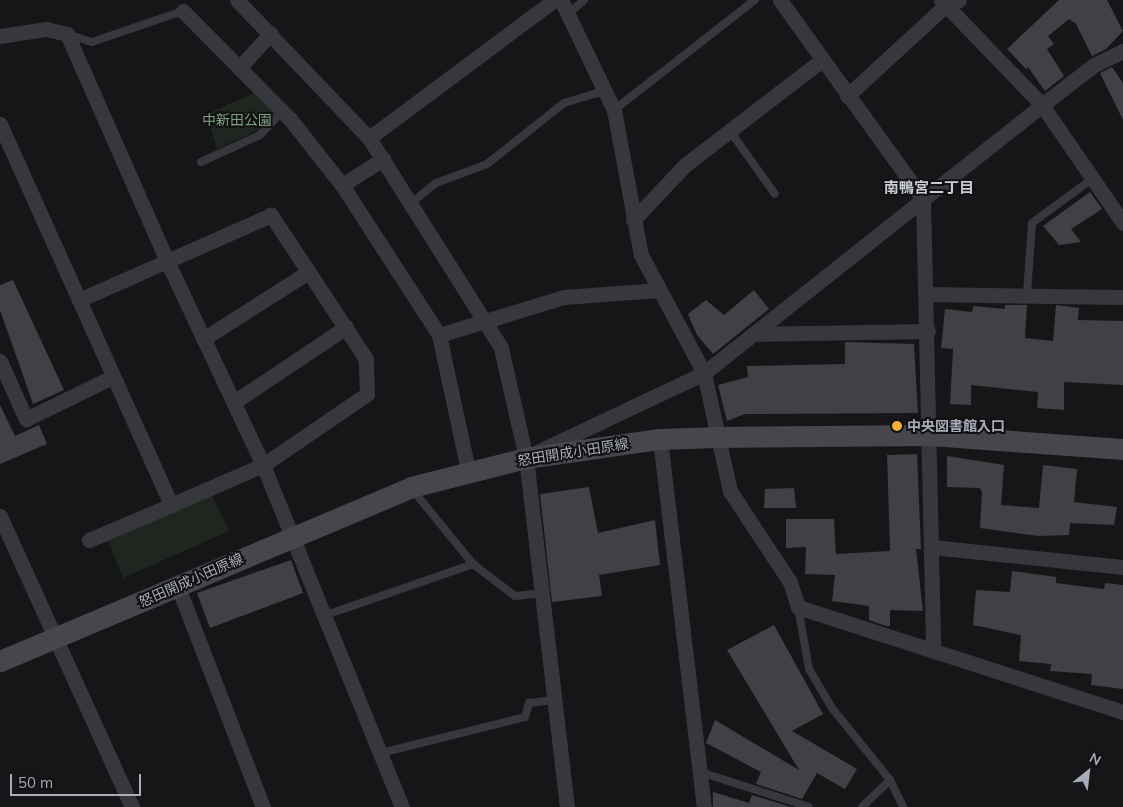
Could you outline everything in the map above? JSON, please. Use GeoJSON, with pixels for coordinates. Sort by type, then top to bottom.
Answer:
{"type":"FeatureCollection","features":[{"type":"Feature","properties":{"kind":"main road","name":"怒田開成小田原線"},"geometry":{"type":"LineString","coordinates":[[0,661],[56,636],[178,587],[294,534],[411,487],[468,470],[526,458],[660,439],[716,437],[932,435],[1123,449]]}},
{"type":"Feature","properties":{"kind":"street"},"geometry":{"type":"LineString","coordinates":[[237,0],[271,33],[369,138],[410,204],[489,323],[501,348],[526,458],[567,807]]}},
{"type":"Feature","properties":{"kind":"street"},"geometry":{"type":"LineString","coordinates":[[369,138],[554,0]]}},
{"type":"Feature","properties":{"kind":"street"},"geometry":{"type":"LineString","coordinates":[[561,0],[614,110],[641,255],[704,373],[716,437],[730,491],[790,582],[798,607],[1123,712]]}},
{"type":"Feature","properties":{"kind":"street"},"geometry":{"type":"LineString","coordinates":[[780,0],[847,96],[923,199],[932,435],[933,651]]}},
{"type":"Feature","properties":{"kind":"street"},"geometry":{"type":"LineString","coordinates":[[847,96],[948,2],[1042,105],[1123,223]]}},
{"type":"Feature","properties":{"kind":"street"},"geometry":{"type":"LineString","coordinates":[[183,11],[282,111],[342,185],[439,335],[468,470]]}},
{"type":"Feature","properties":{"kind":"street"},"geometry":{"type":"LineString","coordinates":[[0,36],[46,29],[68,34],[167,261],[294,534],[402,807]]}},
{"type":"Feature","properties":{"kind":"street"},"geometry":{"type":"LineString","coordinates":[[239,68],[271,33]]}},
{"type":"Feature","properties":{"kind":"street"},"geometry":{"type":"LineString","coordinates":[[526,458],[704,373],[1094,65],[1123,51]]}},
{"type":"Feature","properties":{"kind":"street"},"geometry":{"type":"LineString","coordinates":[[633,220],[685,165],[822,60]]}},
{"type":"Feature","properties":{"kind":"street"},"geometry":{"type":"LineString","coordinates":[[0,124],[171,505]]}},
{"type":"Feature","properties":{"kind":"street"},"geometry":{"type":"LineString","coordinates":[[342,185],[383,159]]}},
{"type":"Feature","properties":{"kind":"street"},"geometry":{"type":"LineString","coordinates":[[79,300],[271,216],[366,359],[367,394],[263,465],[90,540]]}},
{"type":"Feature","properties":{"kind":"street"},"geometry":{"type":"LineString","coordinates":[[203,339],[308,272]]}},
{"type":"Feature","properties":{"kind":"street"},"geometry":{"type":"LineString","coordinates":[[439,335],[489,323],[564,296],[659,290]]}},
{"type":"Feature","properties":{"kind":"street"},"geometry":{"type":"LineString","coordinates":[[926,294],[1027,293],[1123,297]]}},
{"type":"Feature","properties":{"kind":"street"},"geometry":{"type":"LineString","coordinates":[[234,402],[346,327]]}},
{"type":"Feature","properties":{"kind":"street"},"geometry":{"type":"LineString","coordinates":[[753,334],[928,331]]}},
{"type":"Feature","properties":{"kind":"street"},"geometry":{"type":"LineString","coordinates":[[0,361],[26,419],[112,377]]}},
{"type":"Feature","properties":{"kind":"street"},"geometry":{"type":"LineString","coordinates":[[660,439],[704,807]]}},
{"type":"Feature","properties":{"kind":"street"},"geometry":{"type":"LineString","coordinates":[[0,516],[132,807]]}},
{"type":"Feature","properties":{"kind":"street"},"geometry":{"type":"LineString","coordinates":[[932,546],[1123,567]]}},
{"type":"Feature","properties":{"kind":"street"},"geometry":{"type":"LineString","coordinates":[[178,587],[263,807]]}},
{"type":"Feature","properties":{"kind":"lane"},"geometry":{"type":"LineString","coordinates":[[568,14],[584,0]]}},
{"type":"Feature","properties":{"kind":"lane"},"geometry":{"type":"LineString","coordinates":[[614,110],[755,0]]}},
{"type":"Feature","properties":{"kind":"lane"},"geometry":{"type":"LineString","coordinates":[[68,34],[92,42],[183,11]]}},
{"type":"Feature","properties":{"kind":"lane"},"geometry":{"type":"LineString","coordinates":[[410,204],[443,179],[487,164],[564,103],[604,91]]}},
{"type":"Feature","properties":{"kind":"lane"},"geometry":{"type":"LineString","coordinates":[[200,162],[260,135],[282,111]]}},
{"type":"Feature","properties":{"kind":"lane"},"geometry":{"type":"LineString","coordinates":[[730,131],[775,194]]}},
{"type":"Feature","properties":{"kind":"lane"},"geometry":{"type":"LineString","coordinates":[[1027,293],[1032,223],[1092,179]]}},
{"type":"Feature","properties":{"kind":"lane"},"geometry":{"type":"LineString","coordinates":[[411,487],[473,564],[514,596],[542,593]]}},
{"type":"Feature","properties":{"kind":"lane"},"geometry":{"type":"LineString","coordinates":[[326,615],[473,564]]}},
{"type":"Feature","properties":{"kind":"lane"},"geometry":{"type":"LineString","coordinates":[[798,607],[809,669],[832,708],[890,780],[903,807]]}},
{"type":"Feature","properties":{"kind":"lane"},"geometry":{"type":"LineString","coordinates":[[381,753],[524,717],[529,703],[554,700]]}},
{"type":"Feature","properties":{"kind":"lane"},"geometry":{"type":"LineString","coordinates":[[700,772],[809,807]]}},
{"type":"Feature","properties":{"kind":"lane"},"geometry":{"type":"LineString","coordinates":[[862,807],[890,780]]}},
{"type":"Feature","properties":{"kind":"green space","name":"中新田公園"},"geometry":{"type":"Polygon","coordinates":[[[256,92],[276,111],[258,130],[217,149],[207,114],[256,92]]]}},
{"type":"Feature","properties":{"kind":"green space"},"geometry":{"type":"Polygon","coordinates":[[[210,491],[229,531],[123,578],[107,539],[210,491]]]}},
{"type":"Feature","properties":{"kind":"building"},"geometry":{"type":"Polygon","coordinates":[[[1059,0],[1107,0],[1123,31],[1106,49],[1092,56],[1076,24],[1069,19],[1048,36],[1054,44],[1047,49],[1064,76],[1045,91],[1028,67],[1026,69],[1007,49],[1059,0]]]}},
{"type":"Feature","properties":{"kind":"building"},"geometry":{"type":"Polygon","coordinates":[[[1112,67],[1123,83],[1123,120],[1100,73],[1112,67]]]}},
{"type":"Feature","properties":{"kind":"building"},"geometry":{"type":"Polygon","coordinates":[[[1090,192],[1102,209],[1071,229],[1081,242],[1059,245],[1043,226],[1090,192]]]}},
{"type":"Feature","properties":{"kind":"building"},"geometry":{"type":"Polygon","coordinates":[[[13,280],[64,390],[33,404],[0,310],[0,285],[13,280]]]}},
{"type":"Feature","properties":{"kind":"building"},"geometry":{"type":"Polygon","coordinates":[[[754,290],[769,309],[713,354],[697,335],[688,314],[706,300],[724,315],[754,290]]]}},
{"type":"Feature","properties":{"kind":"building"},"geometry":{"type":"Polygon","coordinates":[[[1005,305],[1027,305],[1025,338],[1053,341],[1056,305],[1079,308],[1078,320],[1123,321],[1123,385],[1064,382],[1064,410],[1037,408],[1038,392],[971,385],[971,405],[950,404],[953,349],[941,348],[945,309],[972,312],[973,306],[1005,309],[1005,305]]]}},
{"type":"Feature","properties":{"kind":"building"},"geometry":{"type":"Polygon","coordinates":[[[845,342],[914,344],[918,413],[745,414],[727,421],[718,385],[748,377],[747,366],[845,364],[845,342]]]}},
{"type":"Feature","properties":{"kind":"building"},"geometry":{"type":"Polygon","coordinates":[[[0,405],[15,436],[39,425],[47,444],[0,464],[0,405]]]}},
{"type":"Feature","properties":{"kind":"building"},"geometry":{"type":"Polygon","coordinates":[[[917,454],[921,549],[916,549],[923,611],[890,610],[890,626],[886,626],[869,620],[869,606],[832,601],[835,575],[805,574],[806,547],[786,548],[786,519],[834,519],[836,554],[890,551],[887,455],[917,454]]]}},
{"type":"Feature","properties":{"kind":"building"},"geometry":{"type":"Polygon","coordinates":[[[947,456],[1004,465],[1001,505],[1039,508],[1043,465],[1077,469],[1074,502],[1117,507],[1114,525],[1070,523],[1069,535],[1039,536],[980,528],[982,493],[980,488],[947,487],[947,456]]]}},
{"type":"Feature","properties":{"kind":"building"},"geometry":{"type":"Polygon","coordinates":[[[589,487],[598,533],[655,520],[660,565],[599,575],[602,596],[552,602],[540,494],[589,487]]]}},
{"type":"Feature","properties":{"kind":"building"},"geometry":{"type":"Polygon","coordinates":[[[794,488],[796,508],[764,508],[765,489],[794,488]]]}},
{"type":"Feature","properties":{"kind":"building"},"geometry":{"type":"Polygon","coordinates":[[[291,560],[303,593],[210,628],[197,593],[291,560]]]}},
{"type":"Feature","properties":{"kind":"building"},"geometry":{"type":"Polygon","coordinates":[[[1012,571],[1056,577],[1056,583],[1104,589],[1105,583],[1123,585],[1123,689],[1091,685],[1092,674],[1050,671],[1051,664],[1019,661],[1021,635],[973,625],[976,590],[1010,592],[1012,571]]]}},
{"type":"Feature","properties":{"kind":"building"},"geometry":{"type":"Polygon","coordinates":[[[774,625],[823,714],[792,731],[857,769],[845,789],[817,773],[802,799],[756,784],[761,772],[706,743],[715,720],[799,770],[727,650],[774,625]]]}},
{"type":"Feature","properties":{"kind":"building"},"geometry":{"type":"Polygon","coordinates":[[[713,792],[749,803],[752,795],[791,807],[713,807],[713,792]]]}},
{"type":"Feature","properties":{"kind":"place","name":"中央図書館入口"},"geometry":{"type":"Point","coordinates":[897,426]}},
{"type":"Feature","properties":{"kind":"district","name":"南鴨宮二丁目"},"geometry":{"type":"Point","coordinates":[929,188]}}]}
